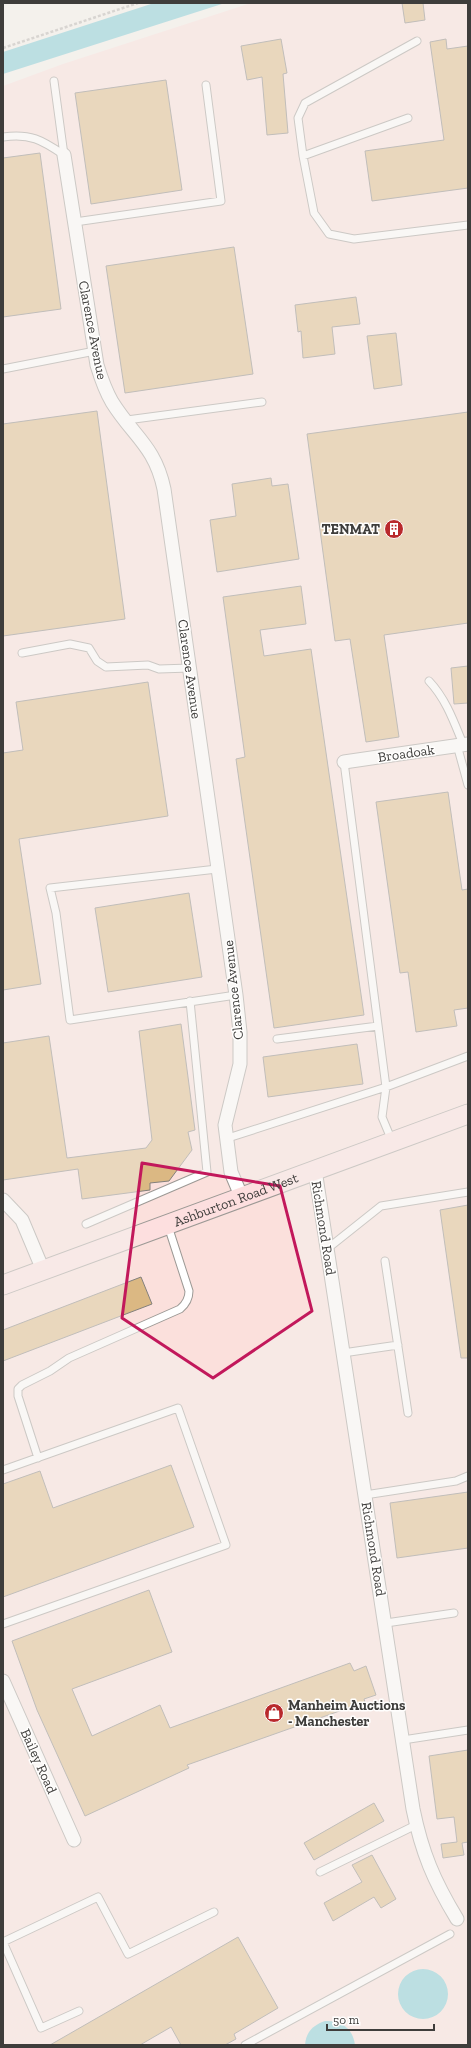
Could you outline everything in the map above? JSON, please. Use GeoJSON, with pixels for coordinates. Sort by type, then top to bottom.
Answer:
{"type":"FeatureCollection","features":[{"type":"Feature","properties":{"kind":"main road","name":"Ashburton Road West"},"geometry":{"type":"LineString","coordinates":[[3,1285],[468,1114]]}},
{"type":"Feature","properties":{"kind":"street","name":"Clarence Avenue"},"geometry":{"type":"LineString","coordinates":[[64,155],[95,351],[104,386],[112,403],[153,454],[161,472],[236,995],[240,1032],[240,1064],[225,1125],[228,1138],[227,1153],[231,1172],[242,1198]]}},
{"type":"Feature","properties":{"kind":"street","name":"Broadoak"},"geometry":{"type":"LineString","coordinates":[[344,762],[463,744]]}},
{"type":"Feature","properties":{"kind":"street","name":"Richmond Road"},"geometry":{"type":"LineString","coordinates":[[315,1170],[416,1825],[430,1872],[457,1919]]}},
{"type":"Feature","properties":{"kind":"street"},"geometry":{"type":"LineString","coordinates":[[3,1200],[22,1220],[43,1270]]}},
{"type":"Feature","properties":{"kind":"street","name":"Bailey Road"},"geometry":{"type":"LineString","coordinates":[[3,1681],[74,1840]]}},
{"type":"Feature","properties":{"kind":"lane"},"geometry":{"type":"LineString","coordinates":[[417,41],[305,103],[298,118],[303,156],[314,213],[330,234],[354,239],[468,225]]}},
{"type":"Feature","properties":{"kind":"lane"},"geometry":{"type":"LineString","coordinates":[[54,81],[64,155]]}},
{"type":"Feature","properties":{"kind":"lane"},"geometry":{"type":"LineString","coordinates":[[74,222],[221,201],[206,85]]}},
{"type":"Feature","properties":{"kind":"lane"},"geometry":{"type":"LineString","coordinates":[[303,156],[408,118]]}},
{"type":"Feature","properties":{"kind":"lane"},"geometry":{"type":"LineString","coordinates":[[3,137],[19,135],[37,138],[64,155]]}},
{"type":"Feature","properties":{"kind":"lane"},"geometry":{"type":"LineString","coordinates":[[3,369],[95,351]]}},
{"type":"Feature","properties":{"kind":"lane"},"geometry":{"type":"LineString","coordinates":[[127,420],[262,402]]}},
{"type":"Feature","properties":{"kind":"lane"},"geometry":{"type":"LineString","coordinates":[[22,653],[70,644],[89,648],[98,661],[106,667],[148,665],[159,669],[190,668]]}},
{"type":"Feature","properties":{"kind":"lane"},"geometry":{"type":"LineString","coordinates":[[430,681],[439,691],[448,708],[463,744],[468,785]]}},
{"type":"Feature","properties":{"kind":"lane"},"geometry":{"type":"LineString","coordinates":[[344,762],[386,1087],[382,1117],[392,1141]]}},
{"type":"Feature","properties":{"kind":"lane"},"geometry":{"type":"LineString","coordinates":[[217,869],[50,888],[56,913],[70,1020],[236,995]]}},
{"type":"Feature","properties":{"kind":"lane"},"geometry":{"type":"LineString","coordinates":[[86,1224],[207,1172],[190,1001]]}},
{"type":"Feature","properties":{"kind":"lane"},"geometry":{"type":"LineString","coordinates":[[277,1039],[378,1026]]}},
{"type":"Feature","properties":{"kind":"lane"},"geometry":{"type":"LineString","coordinates":[[228,1138],[386,1087],[468,1056]]}},
{"type":"Feature","properties":{"kind":"lane"},"geometry":{"type":"LineString","coordinates":[[327,1249],[381,1206],[468,1192]]}},
{"type":"Feature","properties":{"kind":"lane"},"geometry":{"type":"LineString","coordinates":[[38,1458],[18,1396],[18,1389],[22,1385],[50,1371],[69,1358],[180,1309],[189,1298],[189,1291],[167,1225]]}},
{"type":"Feature","properties":{"kind":"lane"},"geometry":{"type":"LineString","coordinates":[[385,1261],[408,1413]]}},
{"type":"Feature","properties":{"kind":"lane"},"geometry":{"type":"LineString","coordinates":[[343,1353],[398,1345]]}},
{"type":"Feature","properties":{"kind":"lane"},"geometry":{"type":"LineString","coordinates":[[3,1470],[178,1408],[226,1545],[3,1624]]}},
{"type":"Feature","properties":{"kind":"lane"},"geometry":{"type":"LineString","coordinates":[[365,1495],[456,1481],[468,1476]]}},
{"type":"Feature","properties":{"kind":"lane"},"geometry":{"type":"LineString","coordinates":[[386,1623],[454,1613]]}},
{"type":"Feature","properties":{"kind":"lane"},"geometry":{"type":"LineString","coordinates":[[402,1740],[468,1730]]}},
{"type":"Feature","properties":{"kind":"lane"},"geometry":{"type":"LineString","coordinates":[[320,1872],[416,1825]]}},
{"type":"Feature","properties":{"kind":"lane"},"geometry":{"type":"LineString","coordinates":[[79,2011],[41,2028],[3,1942],[98,1897],[128,1954],[214,1912]]}},
{"type":"Feature","properties":{"kind":"lane"},"geometry":{"type":"LineString","coordinates":[[245,2045],[450,1934]]}},
{"type":"Feature","properties":{"kind":"path"},"geometry":{"type":"LineString","coordinates":[[126,3],[127,7]]}},
{"type":"Feature","properties":{"kind":"path"},"geometry":{"type":"LineString","coordinates":[[3,48],[138,3]]}},
{"type":"Feature","properties":{"kind":"highlighted area"},"geometry":{"type":"Polygon","coordinates":[[[142,1163],[280,1186],[312,1311],[213,1378],[122,1318],[142,1163]]]}},
{"type":"Feature","properties":{"kind":"shaded area"},"geometry":{"type":"Polygon","coordinates":[[[251,3],[468,3],[468,2045],[3,2045],[3,86],[63,64],[251,3]]]}},
{"type":"Feature","properties":{"kind":"water"},"geometry":{"type":"Polygon","coordinates":[[[154,3],[225,3],[3,74],[3,52],[154,3]]]}},
{"type":"Feature","properties":{"kind":"water"},"geometry":{"type":"Polygon","coordinates":[[[418,1969],[428,1969],[441,1976],[448,1989],[448,1999],[441,2012],[428,2019],[418,2019],[409,2015],[402,2008],[398,1999],[398,1989],[402,1980],[409,1973],[418,1969]]]}},
{"type":"Feature","properties":{"kind":"water"},"geometry":{"type":"Polygon","coordinates":[[[325,2021],[337,2022],[346,2027],[352,2034],[355,2045],[305,2045],[307,2036],[311,2030],[325,2021]]]}},
{"type":"Feature","properties":{"kind":"building"},"geometry":{"type":"Polygon","coordinates":[[[402,3],[423,3],[425,20],[405,23],[402,3]]]}},
{"type":"Feature","properties":{"kind":"building"},"geometry":{"type":"Polygon","coordinates":[[[281,39],[287,73],[283,74],[288,133],[267,135],[262,77],[247,80],[241,46],[281,39]]]}},
{"type":"Feature","properties":{"kind":"building"},"geometry":{"type":"Polygon","coordinates":[[[446,39],[447,49],[468,46],[468,188],[372,201],[365,151],[444,140],[430,42],[446,39]]]}},
{"type":"Feature","properties":{"kind":"building"},"geometry":{"type":"Polygon","coordinates":[[[166,80],[182,190],[91,204],[75,93],[166,80]]]}},
{"type":"Feature","properties":{"kind":"building"},"geometry":{"type":"Polygon","coordinates":[[[40,153],[61,309],[3,317],[3,158],[40,153]]]}},
{"type":"Feature","properties":{"kind":"building"},"geometry":{"type":"Polygon","coordinates":[[[234,247],[253,374],[125,393],[106,266],[234,247]]]}},
{"type":"Feature","properties":{"kind":"building"},"geometry":{"type":"Polygon","coordinates":[[[356,297],[360,324],[332,327],[335,354],[303,358],[301,331],[298,332],[295,305],[356,297]]]}},
{"type":"Feature","properties":{"kind":"building"},"geometry":{"type":"Polygon","coordinates":[[[396,333],[402,385],[374,389],[367,336],[396,333]]]}},
{"type":"Feature","properties":{"kind":"building"},"geometry":{"type":"Polygon","coordinates":[[[97,411],[125,619],[3,636],[3,424],[97,411]]]}},
{"type":"Feature","properties":{"kind":"building","name":"TENMAT"},"geometry":{"type":"Polygon","coordinates":[[[468,412],[468,623],[384,635],[399,737],[366,742],[350,639],[335,641],[307,434],[468,412]]]}},
{"type":"Feature","properties":{"kind":"building"},"geometry":{"type":"Polygon","coordinates":[[[271,478],[272,486],[288,484],[299,559],[217,572],[210,520],[236,516],[232,484],[271,478]]]}},
{"type":"Feature","properties":{"kind":"building"},"geometry":{"type":"Polygon","coordinates":[[[301,586],[306,624],[260,630],[264,656],[311,649],[364,1015],[274,1028],[236,759],[245,757],[223,597],[301,586]]]}},
{"type":"Feature","properties":{"kind":"building"},"geometry":{"type":"Polygon","coordinates":[[[468,666],[468,703],[454,704],[451,668],[468,666]]]}},
{"type":"Feature","properties":{"kind":"building"},"geometry":{"type":"Polygon","coordinates":[[[148,682],[168,816],[19,839],[41,984],[3,990],[3,753],[23,750],[16,702],[148,682]]]}},
{"type":"Feature","properties":{"kind":"building"},"geometry":{"type":"Polygon","coordinates":[[[448,792],[462,890],[468,889],[468,1008],[454,1010],[457,1026],[416,1032],[408,972],[400,973],[376,802],[448,792]]]}},
{"type":"Feature","properties":{"kind":"building"},"geometry":{"type":"Polygon","coordinates":[[[189,893],[202,977],[108,992],[95,908],[189,893]]]}},
{"type":"Feature","properties":{"kind":"building"},"geometry":{"type":"Polygon","coordinates":[[[181,1024],[195,1130],[188,1132],[192,1150],[169,1181],[150,1183],[150,1190],[82,1199],[78,1169],[3,1180],[3,1043],[49,1036],[67,1158],[146,1148],[152,1140],[139,1031],[181,1024]]]}},
{"type":"Feature","properties":{"kind":"building"},"geometry":{"type":"Polygon","coordinates":[[[357,1044],[363,1084],[268,1097],[263,1057],[357,1044]]]}},
{"type":"Feature","properties":{"kind":"building"},"geometry":{"type":"Polygon","coordinates":[[[468,1205],[468,1358],[461,1358],[440,1210],[468,1205]]]}},
{"type":"Feature","properties":{"kind":"building"},"geometry":{"type":"Polygon","coordinates":[[[141,1277],[152,1304],[3,1361],[3,1330],[141,1277]]]}},
{"type":"Feature","properties":{"kind":"building"},"geometry":{"type":"Polygon","coordinates":[[[171,1465],[194,1527],[3,1597],[3,1484],[40,1471],[53,1508],[171,1465]]]}},
{"type":"Feature","properties":{"kind":"building"},"geometry":{"type":"Polygon","coordinates":[[[468,1492],[468,1548],[397,1558],[390,1503],[468,1492]]]}},
{"type":"Feature","properties":{"kind":"building"},"geometry":{"type":"Polygon","coordinates":[[[149,1590],[172,1652],[72,1689],[92,1736],[160,1705],[170,1728],[350,1663],[354,1671],[366,1666],[376,1695],[364,1699],[365,1702],[187,1765],[189,1768],[85,1816],[37,1710],[12,1641],[149,1590]]]}},
{"type":"Feature","properties":{"kind":"building"},"geometry":{"type":"Polygon","coordinates":[[[468,1750],[468,1842],[462,1843],[464,1855],[443,1858],[441,1844],[457,1842],[454,1817],[437,1819],[429,1756],[468,1750]]]}},
{"type":"Feature","properties":{"kind":"building"},"geometry":{"type":"Polygon","coordinates":[[[374,1803],[384,1821],[314,1860],[304,1843],[374,1803]]]}},
{"type":"Feature","properties":{"kind":"building"},"geometry":{"type":"Polygon","coordinates":[[[372,1855],[396,1899],[381,1908],[374,1897],[333,1921],[324,1903],[362,1882],[352,1865],[372,1855]]]}},
{"type":"Feature","properties":{"kind":"building"},"geometry":{"type":"Polygon","coordinates":[[[238,1937],[278,2008],[234,2034],[236,2039],[225,2045],[181,2045],[171,2027],[140,2045],[50,2045],[238,1937]]]}},
{"type":"Feature","properties":{"kind":"place","name":"TENMAT"},"geometry":{"type":"Point","coordinates":[394,529]}},
{"type":"Feature","properties":{"kind":"place","name":"Manheim Auctions - Manchester"},"geometry":{"type":"Point","coordinates":[274,1713]}}]}
